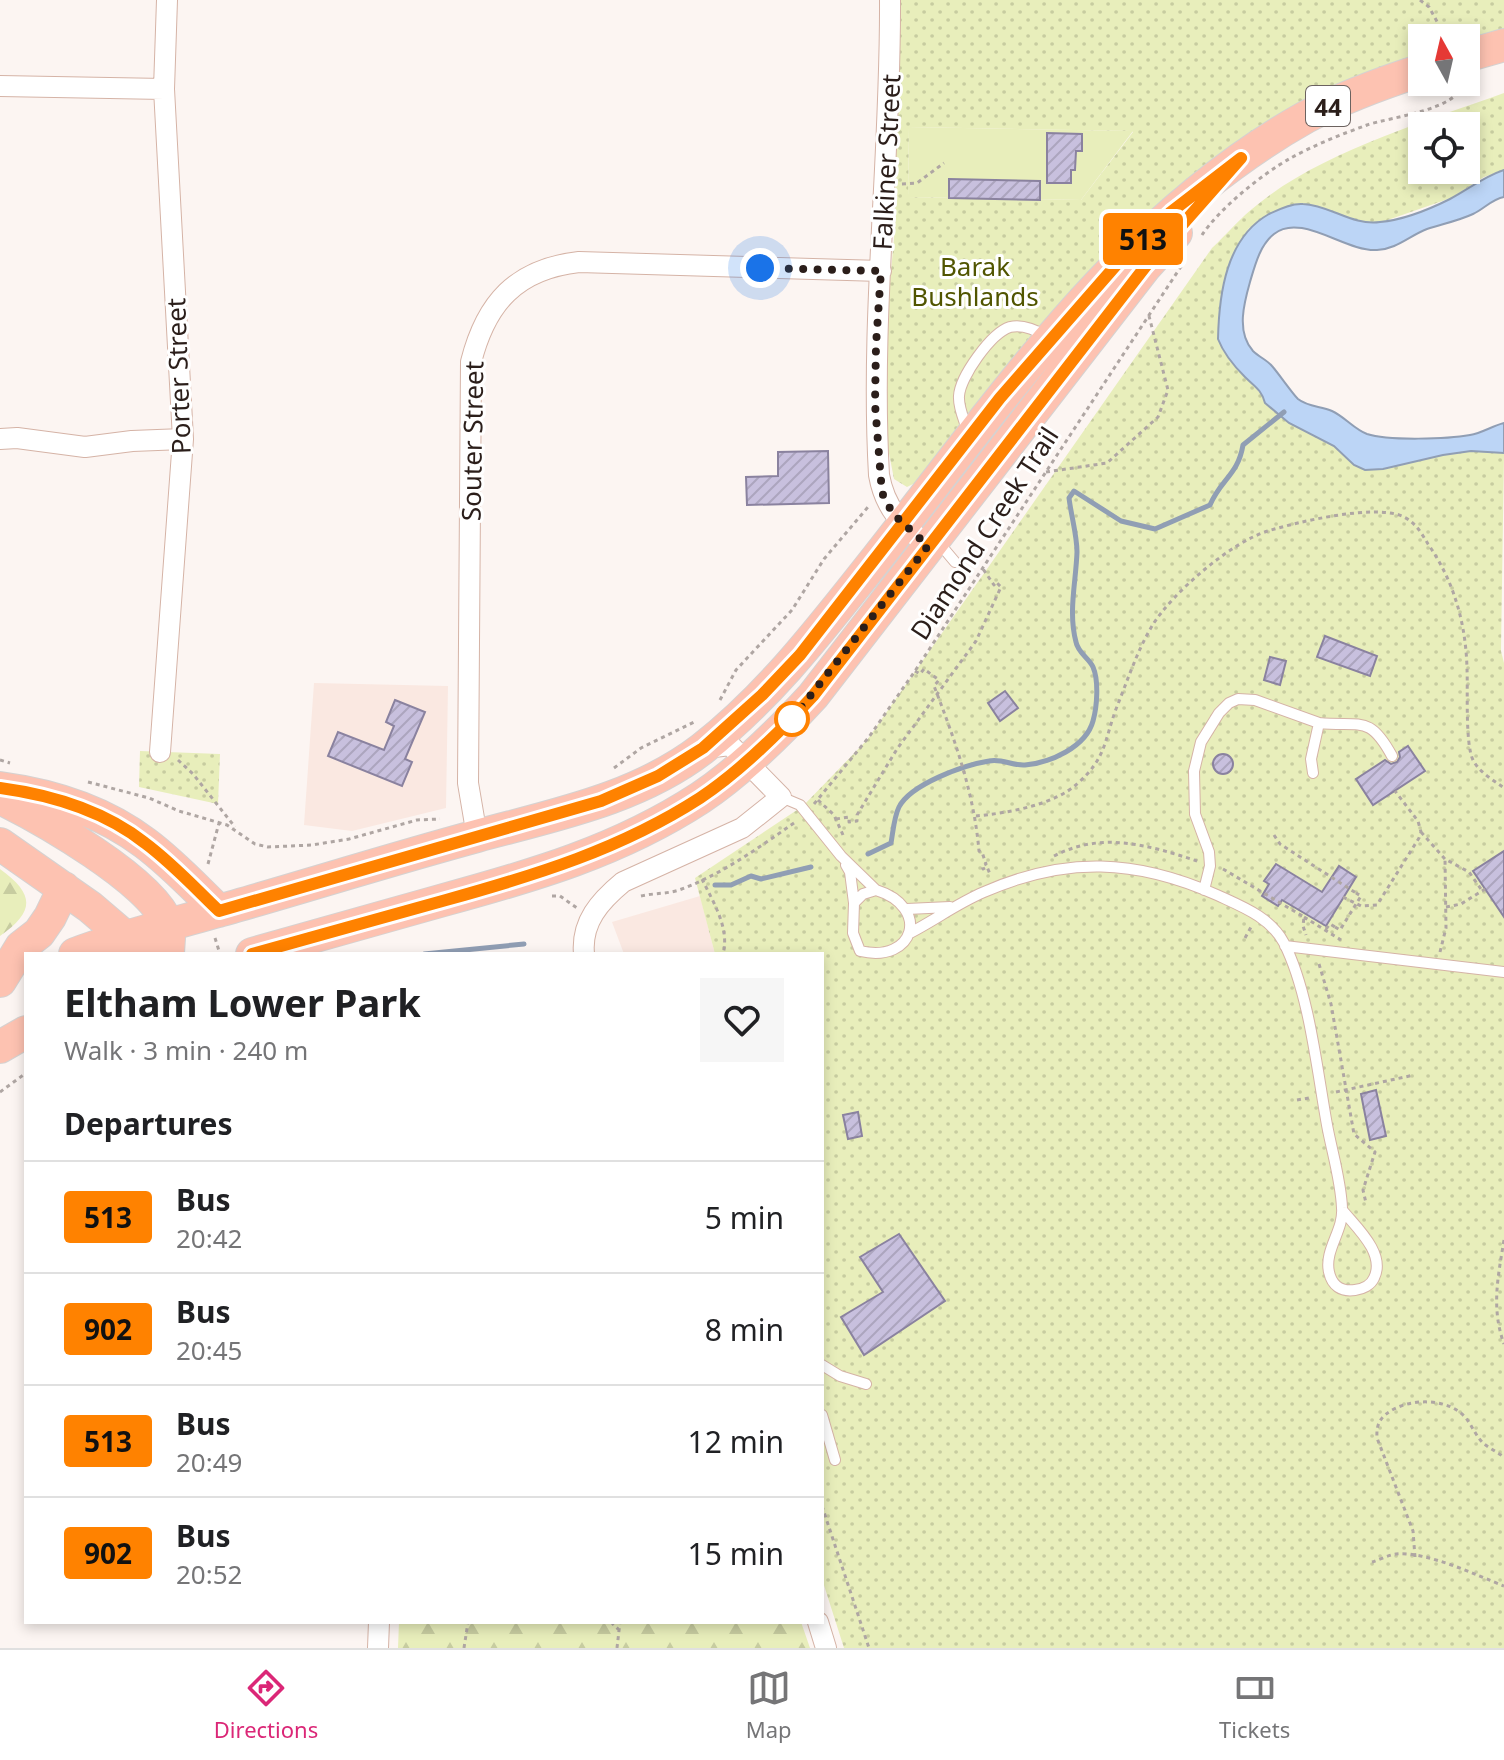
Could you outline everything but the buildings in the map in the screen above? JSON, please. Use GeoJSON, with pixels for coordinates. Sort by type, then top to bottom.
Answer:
{"type":"FeatureCollection","features":[{"type":"Feature","properties":{"kind":"main road"},"geometry":{"type":"LineString","coordinates":[[1480,52],[1504,45]]}},
{"type":"Feature","properties":{"kind":"main road","name":"44"},"geometry":{"type":"LineString","coordinates":[[136,946],[168,939],[477,836],[556,816],[601,801],[658,776],[701,734],[762,695],[800,655],[1000,398],[1124,256],[1171,212],[1241,158],[1332,104],[1408,75]]}},
{"type":"Feature","properties":{"kind":"main road","name":"44"},"geometry":{"type":"LineString","coordinates":[[259,952],[552,870],[586,857],[665,819],[702,796],[747,761],[781,731],[813,696],[939,549],[1060,376],[1145,267],[1241,158]]}},
{"type":"Feature","properties":{"kind":"main road"},"geometry":{"type":"LineString","coordinates":[[1051,338],[1057,352],[1060,376]]}},
{"type":"Feature","properties":{"kind":"main road"},"geometry":{"type":"LineString","coordinates":[[8,776],[121,826],[163,857],[216,922]]}},
{"type":"Feature","properties":{"kind":"main road"},"geometry":{"type":"LineString","coordinates":[[0,798],[28,811],[92,852],[143,892],[168,939]]}},
{"type":"Feature","properties":{"kind":"main road"},"geometry":{"type":"LineString","coordinates":[[0,844],[64,888],[136,946]]}},
{"type":"Feature","properties":{"kind":"main road"},"geometry":{"type":"LineString","coordinates":[[0,981],[21,947],[39,933],[64,888]]}},
{"type":"Feature","properties":{"kind":"main road"},"geometry":{"type":"LineString","coordinates":[[90,952],[136,946]]}},
{"type":"Feature","properties":{"kind":"main road"},"geometry":{"type":"LineString","coordinates":[[0,989],[24,977]]}},
{"type":"Feature","properties":{"kind":"main road"},"geometry":{"type":"LineString","coordinates":[[0,1047],[24,1033]]}},
{"type":"Feature","properties":{"kind":"street","name":"Porter Street"},"geometry":{"type":"LineString","coordinates":[[160,752],[183,439],[164,89],[167,0]]}},
{"type":"Feature","properties":{"kind":"street","name":"Falkiner Street"},"geometry":{"type":"LineString","coordinates":[[890,0],[891,85],[875,404],[882,493],[903,525],[939,549]]}},
{"type":"Feature","properties":{"kind":"street"},"geometry":{"type":"LineString","coordinates":[[0,86],[164,89]]}},
{"type":"Feature","properties":{"kind":"street","name":"Souter Street"},"geometry":{"type":"LineString","coordinates":[[477,836],[468,783],[471,362],[487,317],[526,276],[552,265],[579,262],[881,271]]}},
{"type":"Feature","properties":{"kind":"street"},"geometry":{"type":"LineString","coordinates":[[0,439],[17,438],[85,447],[183,439]]}},
{"type":"Feature","properties":{"kind":"street"},"geometry":{"type":"LineString","coordinates":[[584,952],[586,927],[594,910],[623,882],[742,828],[781,797],[730,745],[701,734]]}},
{"type":"Feature","properties":{"kind":"street"},"geometry":{"type":"LineString","coordinates":[[378,1648],[379,1624]]}},
{"type":"Feature","properties":{"kind":"street"},"geometry":{"type":"LineString","coordinates":[[819,1624],[826,1648]]}},
{"type":"Feature","properties":{"kind":"lane"},"geometry":{"type":"LineString","coordinates":[[970,438],[960,408],[961,386],[992,340],[1010,327],[1039,331],[1051,338]]}},
{"type":"Feature","properties":{"kind":"lane"},"geometry":{"type":"LineString","coordinates":[[1204,890],[1210,866],[1209,852],[1195,814],[1193,782],[1198,749],[1219,713],[1229,703],[1238,699],[1255,700],[1319,723],[1371,727],[1380,735],[1392,756]]}},
{"type":"Feature","properties":{"kind":"lane"},"geometry":{"type":"LineString","coordinates":[[1313,773],[1311,759],[1319,723]]}},
{"type":"Feature","properties":{"kind":"lane"},"geometry":{"type":"LineString","coordinates":[[781,797],[800,805],[841,856],[876,890],[907,909],[956,906]]}},
{"type":"Feature","properties":{"kind":"lane"},"geometry":{"type":"LineString","coordinates":[[841,856],[850,872],[854,903],[853,933],[860,951],[875,954],[897,949],[910,933],[956,906],[1015,879],[1074,866],[1143,871],[1204,890],[1259,916],[1272,927],[1285,946],[1304,1006],[1343,1211],[1376,1257],[1375,1277],[1370,1285],[1359,1290],[1344,1291],[1336,1287],[1330,1277],[1330,1253],[1343,1211]]}},
{"type":"Feature","properties":{"kind":"lane"},"geometry":{"type":"LineString","coordinates":[[854,903],[863,894],[876,890]]}},
{"type":"Feature","properties":{"kind":"lane"},"geometry":{"type":"LineString","coordinates":[[907,909],[910,933]]}},
{"type":"Feature","properties":{"kind":"lane"},"geometry":{"type":"LineString","coordinates":[[1285,946],[1504,972]]}},
{"type":"Feature","properties":{"kind":"lane"},"geometry":{"type":"LineString","coordinates":[[824,1366],[840,1376],[866,1384]]}},
{"type":"Feature","properties":{"kind":"lane"},"geometry":{"type":"LineString","coordinates":[[824,1422],[835,1460]]}},
{"type":"Feature","properties":{"kind":"path"},"geometry":{"type":"LineString","coordinates":[[1420,0],[1429,7],[1438,24]]}},
{"type":"Feature","properties":{"kind":"path"},"geometry":{"type":"LineString","coordinates":[[1199,239],[1208,226],[1249,189],[1289,159],[1367,125],[1436,107],[1454,96]]}},
{"type":"Feature","properties":{"kind":"path"},"geometry":{"type":"LineString","coordinates":[[885,184],[917,183],[944,163]]}},
{"type":"Feature","properties":{"kind":"path","name":"Diamond Creek Trail"},"geometry":{"type":"LineString","coordinates":[[638,897],[676,891],[738,861],[806,813],[818,800],[867,740],[915,671],[1182,265]]}},
{"type":"Feature","properties":{"kind":"path"},"geometry":{"type":"LineString","coordinates":[[1046,472],[1107,463],[1158,417],[1168,390],[1149,316]]}},
{"type":"Feature","properties":{"kind":"path"},"geometry":{"type":"LineString","coordinates":[[718,705],[736,670],[792,610],[824,559],[882,493]]}},
{"type":"Feature","properties":{"kind":"path"},"geometry":{"type":"LineString","coordinates":[[976,816],[1039,804],[1077,785],[1103,755],[1130,673],[1150,630],[1167,607],[1212,564],[1240,543],[1265,532],[1332,515],[1385,513],[1405,517],[1419,529],[1442,563],[1453,590],[1465,639],[1470,753],[1480,770],[1504,788]]}},
{"type":"Feature","properties":{"kind":"path"},"geometry":{"type":"LineString","coordinates":[[836,819],[849,817],[849,822],[857,821],[857,815],[897,749],[976,641],[1001,587],[996,582],[994,585],[983,569]]}},
{"type":"Feature","properties":{"kind":"path"},"geometry":{"type":"LineString","coordinates":[[915,671],[920,674],[924,669],[939,680],[934,686],[969,787],[976,816],[979,851],[986,864],[982,866],[983,869],[987,867],[992,879]]}},
{"type":"Feature","properties":{"kind":"path"},"geometry":{"type":"LineString","coordinates":[[610,772],[641,748],[701,734]]}},
{"type":"Feature","properties":{"kind":"path"},"geometry":{"type":"LineString","coordinates":[[160,752],[175,757],[193,774],[236,829],[255,844],[288,847],[349,839],[417,820],[448,819]]}},
{"type":"Feature","properties":{"kind":"path"},"geometry":{"type":"LineString","coordinates":[[0,760],[8,776]]}},
{"type":"Feature","properties":{"kind":"path"},"geometry":{"type":"LineString","coordinates":[[77,780],[149,798],[236,829]]}},
{"type":"Feature","properties":{"kind":"path"},"geometry":{"type":"LineString","coordinates":[[1395,791],[1418,821],[1421,832],[1445,859],[1469,872],[1483,889],[1461,904],[1446,907]]}},
{"type":"Feature","properties":{"kind":"path"},"geometry":{"type":"LineString","coordinates":[[818,800],[836,819],[846,840]]}},
{"type":"Feature","properties":{"kind":"path"},"geometry":{"type":"LineString","coordinates":[[201,870],[210,860],[219,823]]}},
{"type":"Feature","properties":{"kind":"path"},"geometry":{"type":"LineString","coordinates":[[1343,897],[1361,906],[1377,905],[1421,832]]}},
{"type":"Feature","properties":{"kind":"path"},"geometry":{"type":"LineString","coordinates":[[1274,835],[1280,844],[1361,896],[1340,930],[1330,924],[1326,929]]}},
{"type":"Feature","properties":{"kind":"path"},"geometry":{"type":"LineString","coordinates":[[1047,859],[1083,843],[1112,842],[1152,847],[1227,870],[1339,936],[1350,953]]}},
{"type":"Feature","properties":{"kind":"path"},"geometry":{"type":"LineString","coordinates":[[1437,964],[1446,928],[1445,859]]}},
{"type":"Feature","properties":{"kind":"path"},"geometry":{"type":"LineString","coordinates":[[702,879],[722,920],[726,945],[724,952]]}},
{"type":"Feature","properties":{"kind":"path"},"geometry":{"type":"LineString","coordinates":[[539,899],[560,896],[578,908],[594,910]]}},
{"type":"Feature","properties":{"kind":"path"},"geometry":{"type":"LineString","coordinates":[[1267,908],[1273,898]]}},
{"type":"Feature","properties":{"kind":"path"},"geometry":{"type":"LineString","coordinates":[[1304,917],[1303,926],[1327,987],[1354,1134],[1373,1149],[1375,1155],[1364,1186],[1366,1203]]}},
{"type":"Feature","properties":{"kind":"path"},"geometry":{"type":"LineString","coordinates":[[216,922],[220,952]]}},
{"type":"Feature","properties":{"kind":"path"},"geometry":{"type":"LineString","coordinates":[[1245,938],[1253,924]]}},
{"type":"Feature","properties":{"kind":"path"},"geometry":{"type":"LineString","coordinates":[[0,1092],[24,1074]]}},
{"type":"Feature","properties":{"kind":"path"},"geometry":{"type":"LineString","coordinates":[[1329,1094],[1414,1075]]}},
{"type":"Feature","properties":{"kind":"path"},"geometry":{"type":"LineString","coordinates":[[1297,1100],[1312,1098]]}},
{"type":"Feature","properties":{"kind":"path"},"geometry":{"type":"LineString","coordinates":[[1504,1240],[1494,1297],[1504,1344]]}},
{"type":"Feature","properties":{"kind":"path"},"geometry":{"type":"LineString","coordinates":[[1498,1324],[1504,1323]]}},
{"type":"Feature","properties":{"kind":"path"},"geometry":{"type":"LineString","coordinates":[[1415,1557],[1413,1531],[1377,1438],[1376,1427],[1384,1414],[1400,1406],[1421,1402],[1456,1409],[1484,1444],[1504,1457]]}},
{"type":"Feature","properties":{"kind":"path"},"geometry":{"type":"LineString","coordinates":[[824,1512],[869,1648]]}},
{"type":"Feature","properties":{"kind":"path"},"geometry":{"type":"LineString","coordinates":[[1372,1562],[1396,1554],[1415,1557],[1451,1565],[1504,1586]]}},
{"type":"Feature","properties":{"kind":"path"},"geometry":{"type":"LineString","coordinates":[[464,1648],[468,1624]]}},
{"type":"Feature","properties":{"kind":"path"},"geometry":{"type":"LineString","coordinates":[[613,1624],[621,1632]]}},
{"type":"Feature","properties":{"kind":"path"},"geometry":{"type":"LineString","coordinates":[[617,1648],[620,1624]]}},
{"type":"Feature","properties":{"kind":"shaded area"},"geometry":{"type":"Polygon","coordinates":[[[314,683],[448,686],[446,808],[352,831],[304,825],[314,683]]]}},
{"type":"Feature","properties":{"kind":"shaded area"},"geometry":{"type":"Polygon","coordinates":[[[700,896],[714,952],[623,952],[612,922],[700,896]]]}},
{"type":"Feature","properties":{"kind":"green space","name":"Barak Bushlands"},"geometry":{"type":"Polygon","coordinates":[[[899,0],[1504,0],[1504,33],[1480,40],[1480,24],[1408,24],[1408,62],[1316,97],[917,482],[907,487],[894,479],[887,443],[885,334],[894,239],[899,0]],[[909,127],[908,197],[1081,200],[1133,132],[909,127]]]}},
{"type":"Feature","properties":{"kind":"green space"},"geometry":{"type":"Polygon","coordinates":[[[1504,93],[1504,170],[1480,180],[1480,112],[1451,112],[1504,93]]]}},
{"type":"Feature","properties":{"kind":"green space"},"geometry":{"type":"Polygon","coordinates":[[[909,127],[1133,131],[1081,200],[908,197],[909,127]]]}},
{"type":"Feature","properties":{"kind":"green space"},"geometry":{"type":"Polygon","coordinates":[[[1408,127],[1408,184],[1473,184],[1451,198],[1382,222],[1366,223],[1289,206],[1264,217],[1248,229],[1218,327],[1222,349],[1289,423],[1334,446],[1354,465],[1365,470],[1471,451],[1504,453],[1501,651],[1504,663],[1504,1648],[844,1648],[824,1585],[824,952],[714,952],[695,878],[803,806],[867,740],[1212,248],[1257,205],[1283,186],[1408,127]]]}},
{"type":"Feature","properties":{"kind":"green space"},"geometry":{"type":"Polygon","coordinates":[[[140,751],[220,754],[218,804],[139,787],[140,751]]]}},
{"type":"Feature","properties":{"kind":"green space"},"geometry":{"type":"Polygon","coordinates":[[[0,869],[20,887],[26,903],[19,919],[0,936],[0,869]]]}},
{"type":"Feature","properties":{"kind":"green space"},"geometry":{"type":"Polygon","coordinates":[[[399,1624],[802,1624],[810,1648],[398,1648],[399,1624]]]}},
{"type":"Feature","properties":{"kind":"water"},"geometry":{"type":"Polygon","coordinates":[[[1504,170],[1504,197],[1473,214],[1427,229],[1391,247],[1364,249],[1310,230],[1285,228],[1265,244],[1256,262],[1243,317],[1245,335],[1253,351],[1270,364],[1302,402],[1332,411],[1367,434],[1389,438],[1460,436],[1504,423],[1504,453],[1471,451],[1365,470],[1354,465],[1334,446],[1289,423],[1265,403],[1260,391],[1233,364],[1223,349],[1218,339],[1220,304],[1234,252],[1255,224],[1290,205],[1313,205],[1360,221],[1380,222],[1416,214],[1504,170]]]}},
{"type":"Feature","properties":{"kind":"waterway"},"geometry":{"type":"LineString","coordinates":[[868,854],[891,843],[899,807],[926,783],[953,771],[989,761],[1025,765],[1045,761],[1075,746],[1089,730],[1097,687],[1093,667],[1079,649],[1074,631],[1077,552],[1069,498],[1074,491],[1121,521],[1155,529],[1210,505],[1237,463],[1243,445],[1284,412]]}},
{"type":"Feature","properties":{"kind":"waterway"},"geometry":{"type":"LineString","coordinates":[[715,885],[731,885],[751,876],[761,879],[811,867]]}},
{"type":"Feature","properties":{"kind":"waterway"},"geometry":{"type":"LineString","coordinates":[[444,952],[524,944]]}},
{"type":"Feature","properties":{"kind":"bus line","name":"513"},"geometry":{"type":"LineString","coordinates":[[0,788],[54,798],[90,810],[121,826],[163,857],[219,911],[556,816],[630,790],[658,776],[703,748],[762,695],[800,655],[1000,398],[1124,256],[1171,212],[1241,158],[1145,267],[813,696],[781,731],[733,772],[665,819],[627,839],[552,870],[259,952]]}},
{"type":"Feature","properties":{"kind":"route"},"geometry":{"type":"LineString","coordinates":[[760,268],[881,271],[875,404],[882,493],[893,514],[928,546],[792,719]]}}]}
